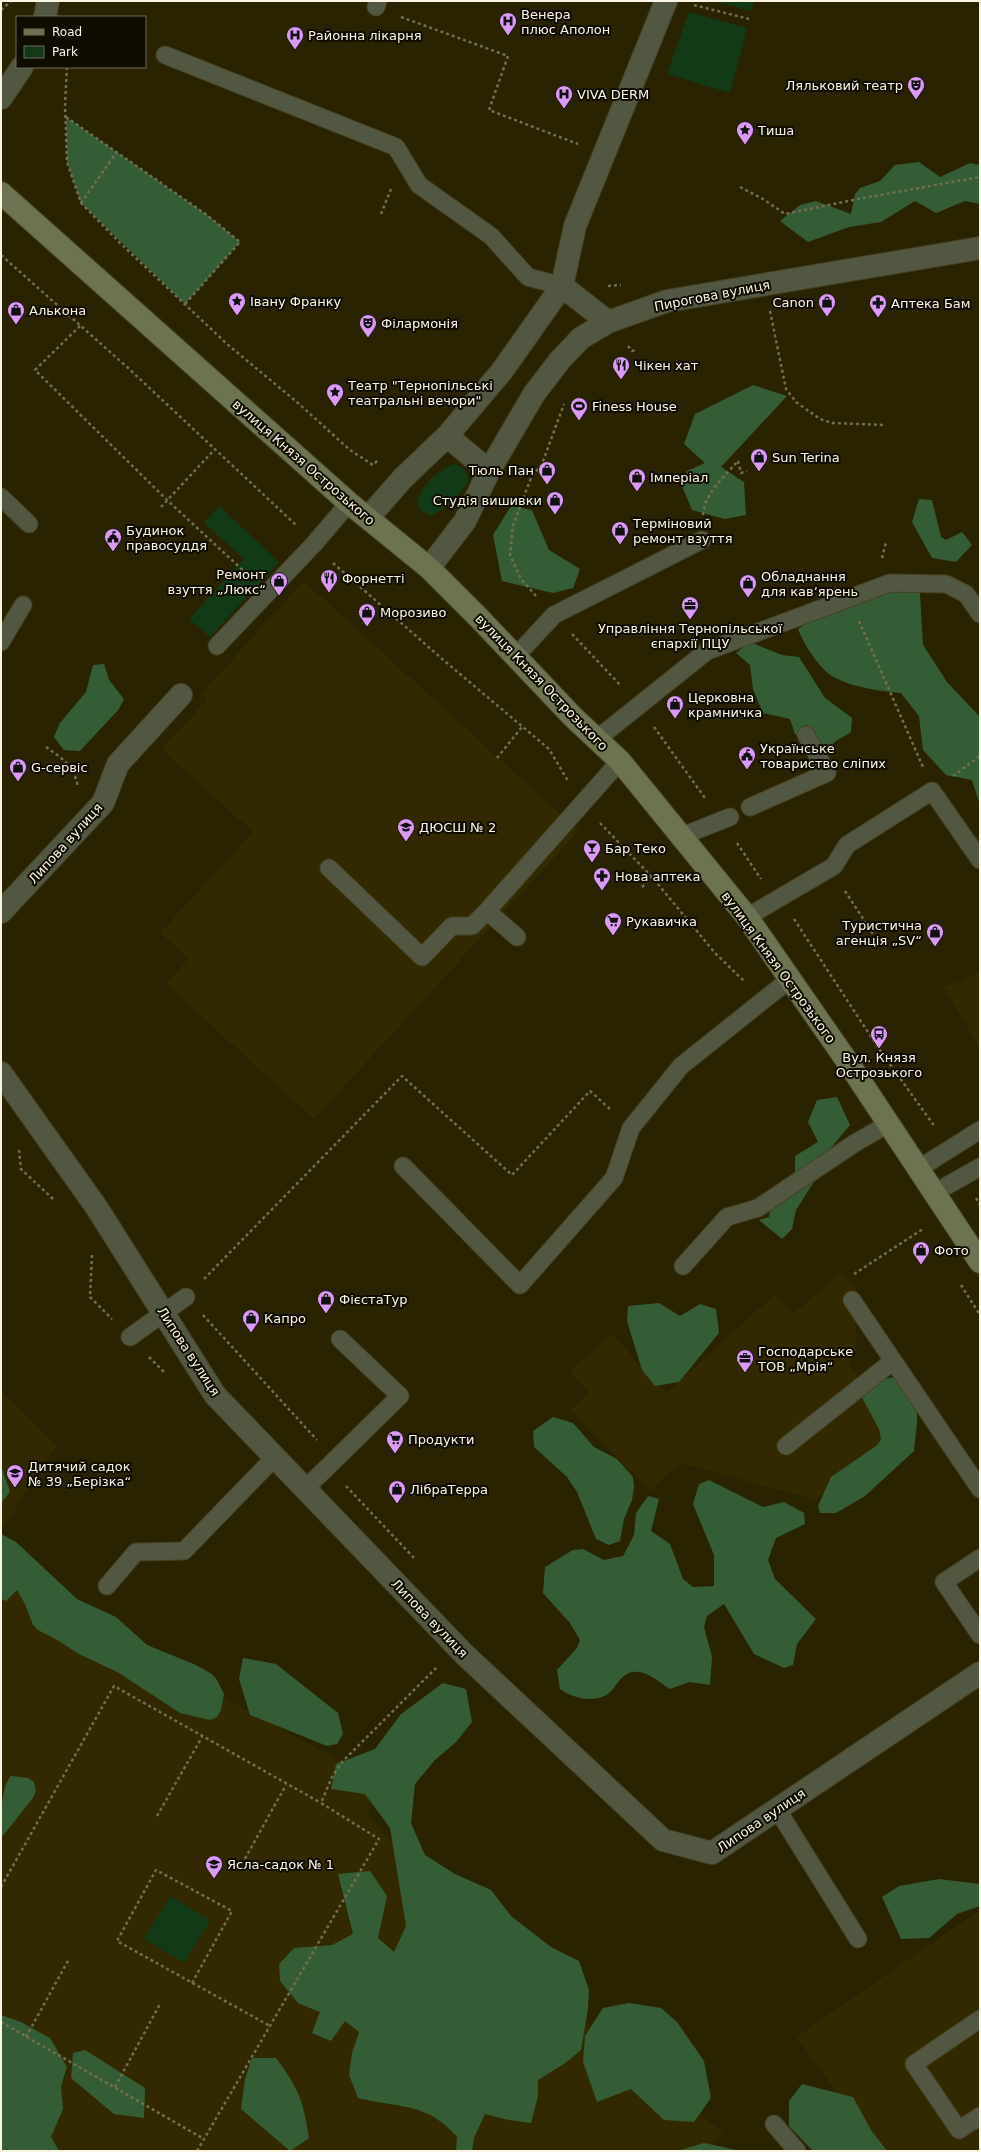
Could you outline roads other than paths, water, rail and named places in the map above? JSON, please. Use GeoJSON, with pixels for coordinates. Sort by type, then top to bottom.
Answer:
{"type":"FeatureCollection","features":[{"type":"Feature","properties":{"kind":"main road","name":"вулиця Князя Острозького"},"geometry":{"type":"LineString","coordinates":[[1,193],[349,503],[429,568],[516,656],[573,717],[620,761],[747,917],[980,1262]]}},
{"type":"Feature","properties":{"kind":"street"},"geometry":{"type":"LineString","coordinates":[[45,16],[48,1]]}},
{"type":"Feature","properties":{"kind":"street"},"geometry":{"type":"LineString","coordinates":[[368,518],[403,478],[447,436],[502,371],[562,286],[575,226],[666,1]]}},
{"type":"Feature","properties":{"kind":"street"},"geometry":{"type":"LineString","coordinates":[[1,98],[21,68]]}},
{"type":"Feature","properties":{"kind":"street","name":"Пирогова вулиця"},"geometry":{"type":"LineString","coordinates":[[429,568],[465,521],[489,471],[534,394],[560,360],[581,338],[608,322],[667,301],[980,248]]}},
{"type":"Feature","properties":{"kind":"street"},"geometry":{"type":"LineString","coordinates":[[562,286],[608,322]]}},
{"type":"Feature","properties":{"kind":"street"},"geometry":{"type":"LineString","coordinates":[[447,436],[489,471]]}},
{"type":"Feature","properties":{"kind":"street","name":"Липова вулиця"},"geometry":{"type":"LineString","coordinates":[[1,912],[102,803],[118,764],[181,695]]}},
{"type":"Feature","properties":{"kind":"street","name":"Липова вулиця"},"geometry":{"type":"LineString","coordinates":[[1,1073],[97,1208],[215,1394],[458,1647],[663,1840],[712,1853],[980,1673]]}},
{"type":"Feature","properties":{"kind":"lane"},"geometry":{"type":"LineString","coordinates":[[165,55],[396,147],[419,185],[491,236],[528,277],[562,286]]}},
{"type":"Feature","properties":{"kind":"lane"},"geometry":{"type":"LineString","coordinates":[[1,496],[29,524]]}},
{"type":"Feature","properties":{"kind":"lane"},"geometry":{"type":"LineString","coordinates":[[217,646],[313,545],[349,503]]}},
{"type":"Feature","properties":{"kind":"lane"},"geometry":{"type":"LineString","coordinates":[[516,656],[554,615],[702,540]]}},
{"type":"Feature","properties":{"kind":"lane"},"geometry":{"type":"LineString","coordinates":[[597,739],[707,651],[890,583],[946,584],[966,594],[980,614]]}},
{"type":"Feature","properties":{"kind":"lane"},"geometry":{"type":"LineString","coordinates":[[1,642],[23,605]]}},
{"type":"Feature","properties":{"kind":"lane"},"geometry":{"type":"LineString","coordinates":[[750,807],[827,773],[806,735]]}},
{"type":"Feature","properties":{"kind":"lane"},"geometry":{"type":"LineString","coordinates":[[329,868],[422,958],[452,926],[472,926],[620,761]]}},
{"type":"Feature","properties":{"kind":"lane"},"geometry":{"type":"LineString","coordinates":[[747,917],[834,866],[847,845],[932,791],[980,860]]}},
{"type":"Feature","properties":{"kind":"lane"},"geometry":{"type":"LineString","coordinates":[[682,836],[726,819]]}},
{"type":"Feature","properties":{"kind":"lane"},"geometry":{"type":"LineString","coordinates":[[487,911],[517,937]]}},
{"type":"Feature","properties":{"kind":"lane"},"geometry":{"type":"LineString","coordinates":[[403,1166],[520,1285],[614,1178],[631,1128],[681,1066],[790,979]]}},
{"type":"Feature","properties":{"kind":"lane"},"geometry":{"type":"LineString","coordinates":[[683,1266],[727,1217],[758,1208],[855,1143],[888,1124]]}},
{"type":"Feature","properties":{"kind":"lane"},"geometry":{"type":"LineString","coordinates":[[918,1169],[980,1130]]}},
{"type":"Feature","properties":{"kind":"lane"},"geometry":{"type":"LineString","coordinates":[[934,1193],[980,1167]]}},
{"type":"Feature","properties":{"kind":"lane"},"geometry":{"type":"LineString","coordinates":[[130,1337],[186,1297]]}},
{"type":"Feature","properties":{"kind":"lane"},"geometry":{"type":"LineString","coordinates":[[852,1300],[980,1489]]}},
{"type":"Feature","properties":{"kind":"lane"},"geometry":{"type":"LineString","coordinates":[[306,1488],[400,1396],[340,1339]]}},
{"type":"Feature","properties":{"kind":"lane"},"geometry":{"type":"LineString","coordinates":[[786,1446],[893,1360]]}},
{"type":"Feature","properties":{"kind":"lane"},"geometry":{"type":"LineString","coordinates":[[107,1586],[136,1552],[184,1551],[275,1457]]}},
{"type":"Feature","properties":{"kind":"lane"},"geometry":{"type":"LineString","coordinates":[[980,1558],[944,1582],[980,1635]]}},
{"type":"Feature","properties":{"kind":"lane"},"geometry":{"type":"LineString","coordinates":[[777,1809],[858,1939]]}},
{"type":"Feature","properties":{"kind":"lane"},"geometry":{"type":"LineString","coordinates":[[980,2019],[914,2064],[959,2130],[980,2116]]}},
{"type":"Feature","properties":{"kind":"lane"},"geometry":{"type":"LineString","coordinates":[[774,2124],[797,2151]]}},
{"type":"Feature","properties":{"kind":"place","name":"Венера плюс Аполон"},"geometry":{"type":"Point","coordinates":[508,36]}},
{"type":"Feature","properties":{"kind":"place","name":"Районна лікарня"},"geometry":{"type":"Point","coordinates":[295,50]}},
{"type":"Feature","properties":{"kind":"place","name":"Ляльковий театр"},"geometry":{"type":"Point","coordinates":[916,100]}},
{"type":"Feature","properties":{"kind":"place","name":"VIVA DERM"},"geometry":{"type":"Point","coordinates":[564,109]}},
{"type":"Feature","properties":{"kind":"place","name":"Тиша"},"geometry":{"type":"Point","coordinates":[745,145]}},
{"type":"Feature","properties":{"kind":"place","name":"Івану Франку"},"geometry":{"type":"Point","coordinates":[237,316]}},
{"type":"Feature","properties":{"kind":"place","name":"Canon"},"geometry":{"type":"Point","coordinates":[827,317]}},
{"type":"Feature","properties":{"kind":"place","name":"Аптека Бам"},"geometry":{"type":"Point","coordinates":[878,318]}},
{"type":"Feature","properties":{"kind":"place","name":"Алькона"},"geometry":{"type":"Point","coordinates":[16,325]}},
{"type":"Feature","properties":{"kind":"place","name":"Філармонія"},"geometry":{"type":"Point","coordinates":[368,338]}},
{"type":"Feature","properties":{"kind":"place","name":"Чікен хат"},"geometry":{"type":"Point","coordinates":[621,380]}},
{"type":"Feature","properties":{"kind":"place","name":"Театр \"Тернопільські театральні вечори\""},"geometry":{"type":"Point","coordinates":[335,407]}},
{"type":"Feature","properties":{"kind":"place","name":"Finess House"},"geometry":{"type":"Point","coordinates":[579,421]}},
{"type":"Feature","properties":{"kind":"place","name":"Sun Terina"},"geometry":{"type":"Point","coordinates":[759,472]}},
{"type":"Feature","properties":{"kind":"place","name":"Тюль Пан"},"geometry":{"type":"Point","coordinates":[547,485]}},
{"type":"Feature","properties":{"kind":"place","name":"Імперіал"},"geometry":{"type":"Point","coordinates":[637,492]}},
{"type":"Feature","properties":{"kind":"place","name":"Студія вишивки"},"geometry":{"type":"Point","coordinates":[555,515]}},
{"type":"Feature","properties":{"kind":"place","name":"Терміновий ремонт взуття"},"geometry":{"type":"Point","coordinates":[620,545]}},
{"type":"Feature","properties":{"kind":"place","name":"Будинок правосуддя"},"geometry":{"type":"Point","coordinates":[113,552]}},
{"type":"Feature","properties":{"kind":"place","name":"Форнетті"},"geometry":{"type":"Point","coordinates":[329,593]}},
{"type":"Feature","properties":{"kind":"place","name":"Ремонт взуття „Люкс“"},"geometry":{"type":"Point","coordinates":[279,596]}},
{"type":"Feature","properties":{"kind":"place","name":"Обладнання для кав’ярень"},"geometry":{"type":"Point","coordinates":[748,598]}},
{"type":"Feature","properties":{"kind":"place","name":"Управління Тернопільської єпархії ПЦУ"},"geometry":{"type":"Point","coordinates":[690,620]}},
{"type":"Feature","properties":{"kind":"place","name":"Морозиво"},"geometry":{"type":"Point","coordinates":[367,627]}},
{"type":"Feature","properties":{"kind":"place","name":"Церковна крамничка"},"geometry":{"type":"Point","coordinates":[675,719]}},
{"type":"Feature","properties":{"kind":"place","name":"Українське товариство сліпих"},"geometry":{"type":"Point","coordinates":[747,770]}},
{"type":"Feature","properties":{"kind":"place","name":"G-сервіс"},"geometry":{"type":"Point","coordinates":[18,782]}},
{"type":"Feature","properties":{"kind":"place","name":"ДЮСШ № 2"},"geometry":{"type":"Point","coordinates":[406,842]}},
{"type":"Feature","properties":{"kind":"place","name":"Бар Теко"},"geometry":{"type":"Point","coordinates":[592,863]}},
{"type":"Feature","properties":{"kind":"place","name":"Нова аптека"},"geometry":{"type":"Point","coordinates":[602,891]}},
{"type":"Feature","properties":{"kind":"place","name":"Рукавичка"},"geometry":{"type":"Point","coordinates":[613,936]}},
{"type":"Feature","properties":{"kind":"place","name":"Туристична агенція „SV“"},"geometry":{"type":"Point","coordinates":[935,947]}},
{"type":"Feature","properties":{"kind":"place","name":"Вул. Князя Острозького"},"geometry":{"type":"Point","coordinates":[879,1049]}},
{"type":"Feature","properties":{"kind":"place","name":"Фото"},"geometry":{"type":"Point","coordinates":[921,1265]}},
{"type":"Feature","properties":{"kind":"place","name":"ФієстаТур"},"geometry":{"type":"Point","coordinates":[326,1314]}},
{"type":"Feature","properties":{"kind":"place","name":"Капро"},"geometry":{"type":"Point","coordinates":[251,1333]}},
{"type":"Feature","properties":{"kind":"place","name":"Господарське ТОВ „Мрія“"},"geometry":{"type":"Point","coordinates":[745,1373]}},
{"type":"Feature","properties":{"kind":"place","name":"Продукти"},"geometry":{"type":"Point","coordinates":[395,1454]}},
{"type":"Feature","properties":{"kind":"place","name":"Дитячий садок № 39 „Берізка“"},"geometry":{"type":"Point","coordinates":[15,1488]}},
{"type":"Feature","properties":{"kind":"place","name":"ЛібраТерра"},"geometry":{"type":"Point","coordinates":[397,1504]}},
{"type":"Feature","properties":{"kind":"place","name":"Ясла-садок № 1"},"geometry":{"type":"Point","coordinates":[214,1879]}}]}
